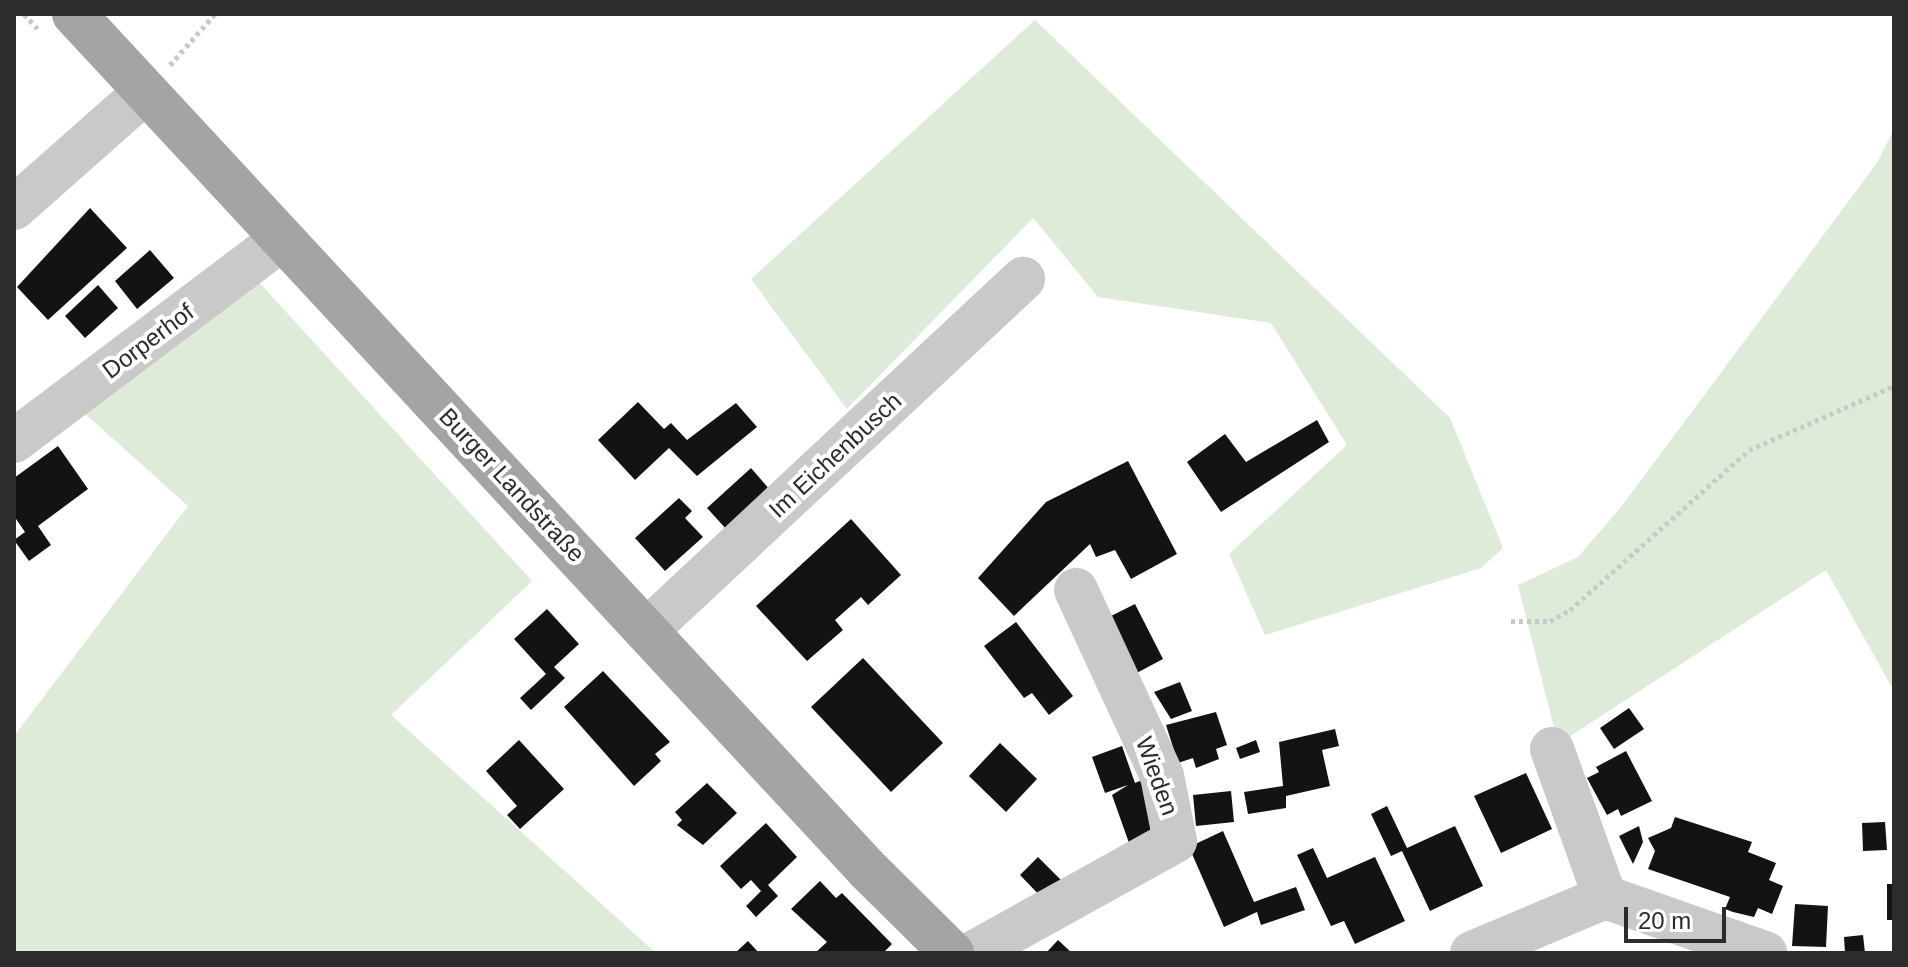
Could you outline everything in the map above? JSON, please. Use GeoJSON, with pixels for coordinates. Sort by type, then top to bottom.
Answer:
{"type":"FeatureCollection","features":[{"type":"Feature","properties":{"kind":"main road","name":"Burger Landstraße"},"geometry":{"type":"LineString","coordinates":[[74,14],[646,631],[952,953]]}},
{"type":"Feature","properties":{"kind":"street"},"geometry":{"type":"LineString","coordinates":[[14,208],[145,92]]}},
{"type":"Feature","properties":{"kind":"street","name":"Dorperhof"},"geometry":{"type":"LineString","coordinates":[[14,441],[282,239]]}},
{"type":"Feature","properties":{"kind":"street","name":"Im Eichenbusch"},"geometry":{"type":"LineString","coordinates":[[646,631],[1023,279]]}},
{"type":"Feature","properties":{"kind":"street","name":"Wieden"},"geometry":{"type":"LineString","coordinates":[[973,953],[1175,841],[1162,776],[1076,590]]}},
{"type":"Feature","properties":{"kind":"street"},"geometry":{"type":"LineString","coordinates":[[1552,749],[1605,897]]}},
{"type":"Feature","properties":{"kind":"street"},"geometry":{"type":"LineString","coordinates":[[1472,953],[1605,897],[1765,953]]}},
{"type":"Feature","properties":{"kind":"path"},"geometry":{"type":"LineString","coordinates":[[145,92],[215,14]]}},
{"type":"Feature","properties":{"kind":"path"},"geometry":{"type":"LineString","coordinates":[[1511,621],[1535,624],[1570,610],[1749,450],[1894,386]]}},
{"type":"Feature","properties":{"kind":"green space"},"geometry":{"type":"Polygon","coordinates":[[[1035,20],[1450,418],[1503,548],[1481,568],[1265,635],[1229,554],[1347,445],[1271,323],[1098,297],[1033,218],[847,409],[751,279],[1035,20]]]}},
{"type":"Feature","properties":{"kind":"green space"},"geometry":{"type":"Polygon","coordinates":[[[1894,129],[1894,691],[1826,570],[1558,744],[1518,585],[1578,557],[1621,507],[1877,163],[1894,129]]]}},
{"type":"Feature","properties":{"kind":"green space"},"geometry":{"type":"Polygon","coordinates":[[[256,279],[532,581],[391,715],[656,953],[14,953],[14,736],[188,506],[81,410],[256,279]]]}},
{"type":"Feature","properties":{"kind":"building"},"geometry":{"type":"Polygon","coordinates":[[[90,208],[127,248],[48,320],[17,287],[90,208]]]}},
{"type":"Feature","properties":{"kind":"building"},"geometry":{"type":"Polygon","coordinates":[[[150,250],[174,278],[137,309],[115,281],[150,250]]]}},
{"type":"Feature","properties":{"kind":"building"},"geometry":{"type":"Polygon","coordinates":[[[98,285],[118,308],[85,338],[65,316],[98,285]]]}},
{"type":"Feature","properties":{"kind":"building"},"geometry":{"type":"Polygon","coordinates":[[[638,402],[664,429],[671,423],[687,440],[736,403],[757,427],[697,476],[669,448],[635,480],[598,440],[638,402]]]}},
{"type":"Feature","properties":{"kind":"building"},"geometry":{"type":"Polygon","coordinates":[[[1317,420],[1329,442],[1221,512],[1187,462],[1225,434],[1246,462],[1317,420]]]}},
{"type":"Feature","properties":{"kind":"building"},"geometry":{"type":"Polygon","coordinates":[[[58,446],[88,489],[38,526],[51,545],[29,561],[14,540],[25,532],[14,516],[14,478],[58,446]]]}},
{"type":"Feature","properties":{"kind":"building"},"geometry":{"type":"Polygon","coordinates":[[[1128,461],[1177,554],[1131,579],[1115,550],[1096,557],[1090,544],[1014,616],[978,578],[1046,502],[1128,461]]]}},
{"type":"Feature","properties":{"kind":"building"},"geometry":{"type":"Polygon","coordinates":[[[751,468],[771,491],[727,530],[707,508],[751,468]]]}},
{"type":"Feature","properties":{"kind":"building"},"geometry":{"type":"Polygon","coordinates":[[[679,498],[692,511],[685,518],[703,537],[665,571],[635,538],[679,498]]]}},
{"type":"Feature","properties":{"kind":"building"},"geometry":{"type":"Polygon","coordinates":[[[851,519],[901,575],[868,605],[861,597],[835,620],[843,630],[807,661],[756,606],[851,519]]]}},
{"type":"Feature","properties":{"kind":"building"},"geometry":{"type":"Polygon","coordinates":[[[1135,604],[1163,659],[1131,676],[1103,620],[1135,604]]]}},
{"type":"Feature","properties":{"kind":"building"},"geometry":{"type":"Polygon","coordinates":[[[547,609],[579,644],[554,667],[565,678],[531,710],[520,698],[546,674],[514,639],[547,609]]]}},
{"type":"Feature","properties":{"kind":"building"},"geometry":{"type":"Polygon","coordinates":[[[1016,622],[1073,696],[1049,715],[1032,693],[1024,698],[984,646],[1016,622]]]}},
{"type":"Feature","properties":{"kind":"building"},"geometry":{"type":"Polygon","coordinates":[[[863,658],[943,743],[891,792],[811,707],[863,658]]]}},
{"type":"Feature","properties":{"kind":"building"},"geometry":{"type":"Polygon","coordinates":[[[603,671],[670,742],[655,754],[661,761],[634,786],[564,707],[603,671]]]}},
{"type":"Feature","properties":{"kind":"building"},"geometry":{"type":"Polygon","coordinates":[[[1180,682],[1192,711],[1171,719],[1154,692],[1180,682]]]}},
{"type":"Feature","properties":{"kind":"building"},"geometry":{"type":"Polygon","coordinates":[[[1629,708],[1644,729],[1614,749],[1600,728],[1629,708]]]}},
{"type":"Feature","properties":{"kind":"building"},"geometry":{"type":"Polygon","coordinates":[[[1216,712],[1227,745],[1216,749],[1219,759],[1196,768],[1193,758],[1178,763],[1166,725],[1216,712]]]}},
{"type":"Feature","properties":{"kind":"building"},"geometry":{"type":"Polygon","coordinates":[[[1335,729],[1339,746],[1322,750],[1330,786],[1286,796],[1286,808],[1248,814],[1244,792],[1283,786],[1279,742],[1335,729]]]}},
{"type":"Feature","properties":{"kind":"building"},"geometry":{"type":"Polygon","coordinates":[[[519,740],[564,789],[520,829],[507,815],[517,806],[486,771],[519,740]]]}},
{"type":"Feature","properties":{"kind":"building"},"geometry":{"type":"Polygon","coordinates":[[[1256,740],[1260,752],[1240,759],[1236,748],[1256,740]]]}},
{"type":"Feature","properties":{"kind":"building"},"geometry":{"type":"Polygon","coordinates":[[[1000,743],[1037,779],[1006,812],[969,776],[1000,743]]]}},
{"type":"Feature","properties":{"kind":"building"},"geometry":{"type":"Polygon","coordinates":[[[1122,746],[1135,783],[1149,777],[1167,825],[1129,843],[1112,795],[1128,785],[1105,793],[1092,757],[1122,746]]]}},
{"type":"Feature","properties":{"kind":"building"},"geometry":{"type":"Polygon","coordinates":[[[1626,751],[1652,801],[1621,816],[1618,809],[1607,815],[1587,778],[1599,772],[1596,767],[1626,751]]]}},
{"type":"Feature","properties":{"kind":"building"},"geometry":{"type":"Polygon","coordinates":[[[1526,773],[1552,829],[1501,853],[1474,796],[1526,773]]]}},
{"type":"Feature","properties":{"kind":"building"},"geometry":{"type":"Polygon","coordinates":[[[707,783],[737,813],[703,845],[677,825],[682,820],[675,812],[707,783]]]}},
{"type":"Feature","properties":{"kind":"building"},"geometry":{"type":"Polygon","coordinates":[[[1231,791],[1234,822],[1196,826],[1193,795],[1231,791]]]}},
{"type":"Feature","properties":{"kind":"building"},"geometry":{"type":"Polygon","coordinates":[[[1387,806],[1407,848],[1455,826],[1483,886],[1430,911],[1402,851],[1391,856],[1371,814],[1387,806]]]}},
{"type":"Feature","properties":{"kind":"building"},"geometry":{"type":"Polygon","coordinates":[[[1675,817],[1752,842],[1748,852],[1776,863],[1769,880],[1783,886],[1772,914],[1758,908],[1754,917],[1733,912],[1725,909],[1730,897],[1648,869],[1655,851],[1648,838],[1671,828],[1675,817]]]}},
{"type":"Feature","properties":{"kind":"building"},"geometry":{"type":"Polygon","coordinates":[[[1885,822],[1887,850],[1863,851],[1862,823],[1885,822]]]}},
{"type":"Feature","properties":{"kind":"building"},"geometry":{"type":"Polygon","coordinates":[[[766,823],[797,857],[768,885],[778,896],[756,917],[746,906],[761,891],[751,880],[741,889],[720,866],[766,823]]]}},
{"type":"Feature","properties":{"kind":"building"},"geometry":{"type":"Polygon","coordinates":[[[1639,826],[1643,842],[1633,864],[1619,836],[1639,826]]]}},
{"type":"Feature","properties":{"kind":"building"},"geometry":{"type":"Polygon","coordinates":[[[1223,831],[1254,902],[1296,887],[1305,910],[1261,925],[1257,912],[1224,927],[1189,847],[1223,831]]]}},
{"type":"Feature","properties":{"kind":"building"},"geometry":{"type":"Polygon","coordinates":[[[1313,848],[1327,878],[1375,857],[1405,921],[1355,944],[1344,921],[1331,926],[1297,855],[1313,848]]]}},
{"type":"Feature","properties":{"kind":"building"},"geometry":{"type":"Polygon","coordinates":[[[1038,857],[1066,885],[1048,904],[1020,875],[1038,857]]]}},
{"type":"Feature","properties":{"kind":"building"},"geometry":{"type":"Polygon","coordinates":[[[820,881],[836,898],[842,893],[892,944],[883,953],[815,953],[827,942],[791,909],[820,881]]]}},
{"type":"Feature","properties":{"kind":"building"},"geometry":{"type":"Polygon","coordinates":[[[1887,884],[1894,884],[1894,920],[1887,920],[1887,884]]]}},
{"type":"Feature","properties":{"kind":"building"},"geometry":{"type":"Polygon","coordinates":[[[1795,904],[1828,906],[1826,947],[1792,946],[1795,904]]]}},
{"type":"Feature","properties":{"kind":"building"},"geometry":{"type":"Polygon","coordinates":[[[1863,935],[1865,953],[1845,953],[1844,937],[1863,935]]]}},
{"type":"Feature","properties":{"kind":"building"},"geometry":{"type":"Polygon","coordinates":[[[1058,940],[1072,953],[1046,953],[1058,940]]]}},
{"type":"Feature","properties":{"kind":"building"},"geometry":{"type":"Polygon","coordinates":[[[748,941],[759,953],[735,953],[748,941]]]}}]}
